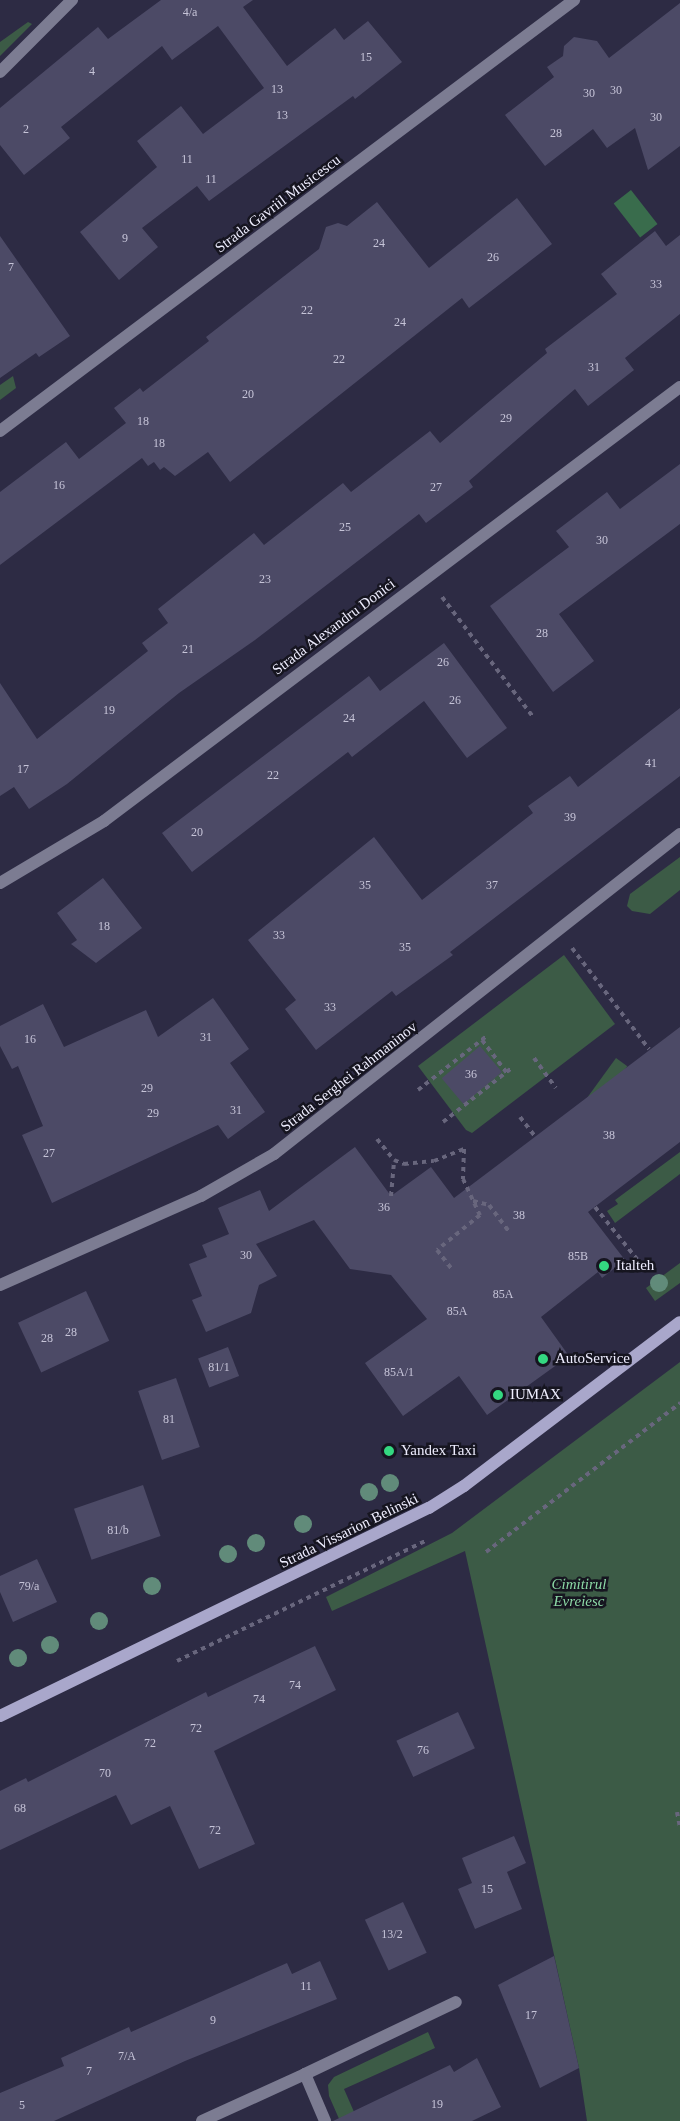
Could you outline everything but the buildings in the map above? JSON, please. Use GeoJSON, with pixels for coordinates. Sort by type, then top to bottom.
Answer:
{"type":"FeatureCollection","features":[{"type":"Feature","properties":{"kind":"main road","name":"Strada Vissarion Belinski"},"geometry":{"type":"LineString","coordinates":[[0,1716],[429,1508],[464,1486],[680,1322]]}},
{"type":"Feature","properties":{"kind":"street"},"geometry":{"type":"LineString","coordinates":[[0,72],[72,0]]}},
{"type":"Feature","properties":{"kind":"street","name":"Strada Gavriil Musicescu"},"geometry":{"type":"LineString","coordinates":[[0,431],[574,0]]}},
{"type":"Feature","properties":{"kind":"street","name":"Strada Alexandru Donici"},"geometry":{"type":"LineString","coordinates":[[0,883],[104,821],[680,387]]}},
{"type":"Feature","properties":{"kind":"street","name":"Strada Serghei Rahmaninov"},"geometry":{"type":"LineString","coordinates":[[0,1286],[201,1196],[261,1163],[350,1098],[557,929],[680,834]]}},
{"type":"Feature","properties":{"kind":"street"},"geometry":{"type":"LineString","coordinates":[[202,2121],[456,2002]]}},
{"type":"Feature","properties":{"kind":"street"},"geometry":{"type":"LineString","coordinates":[[305,2074],[325,2121]]}},
{"type":"Feature","properties":{"kind":"path"},"geometry":{"type":"LineString","coordinates":[[426,578],[534,718]]}},
{"type":"Feature","properties":{"kind":"path"},"geometry":{"type":"LineString","coordinates":[[557,929],[649,1049]]}},
{"type":"Feature","properties":{"kind":"path"},"geometry":{"type":"LineString","coordinates":[[418,1090],[488,1035]]}},
{"type":"Feature","properties":{"kind":"path"},"geometry":{"type":"LineString","coordinates":[[482,1040],[507,1072]]}},
{"type":"Feature","properties":{"kind":"path"},"geometry":{"type":"LineString","coordinates":[[534,1058],[556,1088]]}},
{"type":"Feature","properties":{"kind":"path"},"geometry":{"type":"LineString","coordinates":[[443,1122],[513,1067]]}},
{"type":"Feature","properties":{"kind":"path"},"geometry":{"type":"LineString","coordinates":[[519,1117],[535,1136]]}},
{"type":"Feature","properties":{"kind":"path"},"geometry":{"type":"LineString","coordinates":[[377,1139],[394,1160],[418,1165],[464,1149],[463,1179],[480,1215],[437,1250],[452,1269]]}},
{"type":"Feature","properties":{"kind":"path"},"geometry":{"type":"LineString","coordinates":[[392,1196],[394,1160]]}},
{"type":"Feature","properties":{"kind":"path"},"geometry":{"type":"LineString","coordinates":[[473,1201],[489,1205],[510,1233]]}},
{"type":"Feature","properties":{"kind":"path"},"geometry":{"type":"LineString","coordinates":[[595,1207],[637,1259]]}},
{"type":"Feature","properties":{"kind":"path"},"geometry":{"type":"LineString","coordinates":[[486,1552],[680,1403]]}},
{"type":"Feature","properties":{"kind":"path"},"geometry":{"type":"LineString","coordinates":[[677,1812],[680,1827]]}},
{"type":"Feature","properties":{"kind":"green space"},"geometry":{"type":"Polygon","coordinates":[[[28,22],[32,24],[0,56],[0,42],[28,22]]]}},
{"type":"Feature","properties":{"kind":"green space"},"geometry":{"type":"Polygon","coordinates":[[[13,376],[16,388],[0,400],[0,385],[13,376]]]}},
{"type":"Feature","properties":{"kind":"green space"},"geometry":{"type":"Polygon","coordinates":[[[680,857],[680,890],[650,914],[632,911],[627,906],[630,894],[680,857]]]}},
{"type":"Feature","properties":{"kind":"green space"},"geometry":{"type":"Polygon","coordinates":[[[564,955],[615,1024],[472,1133],[466,1130],[418,1066],[564,955]]]}},
{"type":"Feature","properties":{"kind":"green space"},"geometry":{"type":"Polygon","coordinates":[[[616,1058],[627,1066],[568,1148],[557,1140],[616,1058]]]}},
{"type":"Feature","properties":{"kind":"green space"},"geometry":{"type":"Polygon","coordinates":[[[680,1152],[680,1174],[615,1223],[607,1211],[618,1204],[615,1200],[680,1152]]]}},
{"type":"Feature","properties":{"kind":"green space"},"geometry":{"type":"Polygon","coordinates":[[[680,1263],[680,1283],[655,1301],[646,1288],[680,1263]]]}},
{"type":"Feature","properties":{"kind":"green space","name":"Cimitirul Evreiesc"},"geometry":{"type":"Polygon","coordinates":[[[680,1362],[680,2121],[587,2121],[579,2068],[465,1551],[332,1611],[326,1597],[452,1533],[680,1362]]]}},
{"type":"Feature","properties":{"kind":"green space"},"geometry":{"type":"Polygon","coordinates":[[[428,2032],[435,2048],[344,2089],[358,2121],[340,2121],[329,2096],[328,2085],[334,2077],[428,2032]]]}},
{"type":"Feature","properties":{"kind":"shaded area"},"geometry":{"type":"Polygon","coordinates":[[[631,190],[657,224],[640,237],[614,204],[631,190]]]}},
{"type":"Feature","properties":{"kind":"place","name":"Italteh"},"geometry":{"type":"Point","coordinates":[604,1266]}},
{"type":"Feature","properties":{"kind":"place","name":"AutoService"},"geometry":{"type":"Point","coordinates":[543,1359]}},
{"type":"Feature","properties":{"kind":"place","name":"IUMAX"},"geometry":{"type":"Point","coordinates":[498,1395]}},
{"type":"Feature","properties":{"kind":"place","name":"Yandex Taxi"},"geometry":{"type":"Point","coordinates":[389,1451]}}]}
